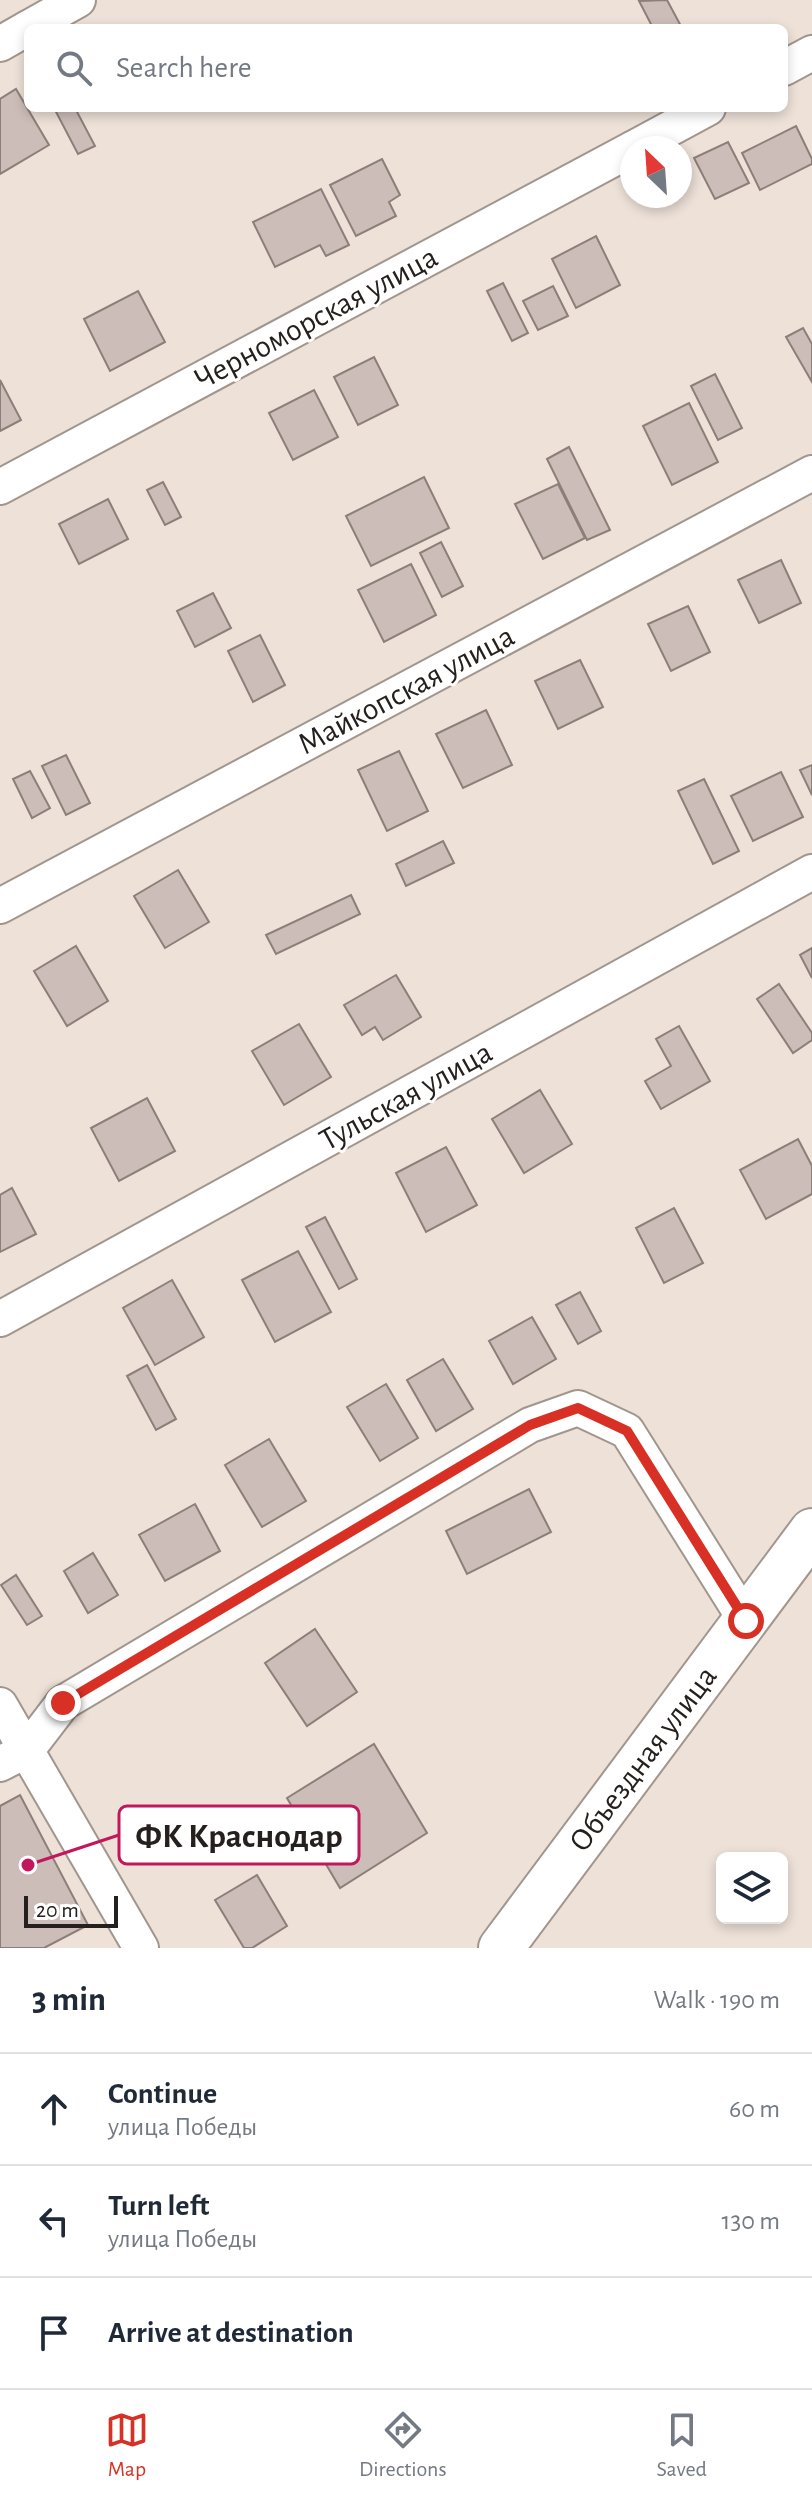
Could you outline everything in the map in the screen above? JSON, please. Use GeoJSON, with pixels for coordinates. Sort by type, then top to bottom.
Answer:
{"type":"FeatureCollection","features":[{"type":"Feature","properties":{"kind":"street"},"geometry":{"type":"LineString","coordinates":[[35,24],[78,0]]}},
{"type":"Feature","properties":{"kind":"street"},"geometry":{"type":"LineString","coordinates":[[0,44],[24,30]]}},
{"type":"Feature","properties":{"kind":"street"},"geometry":{"type":"LineString","coordinates":[[788,66],[812,53]]}},
{"type":"Feature","properties":{"kind":"street","name":"Черноморская улица"},"geometry":{"type":"LineString","coordinates":[[656,136],[700,112]]}},
{"type":"Feature","properties":{"kind":"street","name":"Черноморская улица"},"geometry":{"type":"LineString","coordinates":[[0,487],[620,155]]}},
{"type":"Feature","properties":{"kind":"street","name":"Майкопская улица"},"geometry":{"type":"LineString","coordinates":[[0,906],[812,473]]}},
{"type":"Feature","properties":{"kind":"street","name":"Тульская улица"},"geometry":{"type":"LineString","coordinates":[[0,1319],[812,872]]}},
{"type":"Feature","properties":{"kind":"street"},"geometry":{"type":"LineString","coordinates":[[14,1757],[63,1703],[530,1425],[578,1408],[627,1431],[746,1621]]}},
{"type":"Feature","properties":{"kind":"street","name":"Объездная улица"},"geometry":{"type":"LineString","coordinates":[[501,1948],[812,1531]]}},
{"type":"Feature","properties":{"kind":"street"},"geometry":{"type":"LineString","coordinates":[[0,1705],[14,1757],[141,1948]]}},
{"type":"Feature","properties":{"kind":"building"},"geometry":{"type":"Polygon","coordinates":[[[667,0],[680,24],[651,24],[639,1],[667,0]]]}},
{"type":"Feature","properties":{"kind":"building"},"geometry":{"type":"Polygon","coordinates":[[[16,89],[24,103],[24,112],[30,112],[49,145],[0,174],[0,99],[16,89]]]}},
{"type":"Feature","properties":{"kind":"building"},"geometry":{"type":"Polygon","coordinates":[[[56,112],[77,112],[95,146],[78,154],[56,112]]]}},
{"type":"Feature","properties":{"kind":"building"},"geometry":{"type":"Polygon","coordinates":[[[796,126],[812,164],[760,190],[742,153],[796,126]]]}},
{"type":"Feature","properties":{"kind":"building"},"geometry":{"type":"Polygon","coordinates":[[[728,142],[749,183],[715,199],[694,158],[728,142]]]}},
{"type":"Feature","properties":{"kind":"building"},"geometry":{"type":"Polygon","coordinates":[[[382,159],[400,195],[389,202],[396,216],[356,236],[330,185],[382,159]]]}},
{"type":"Feature","properties":{"kind":"building"},"geometry":{"type":"Polygon","coordinates":[[[321,189],[349,245],[326,256],[320,245],[275,267],[253,222],[321,189]]]}},
{"type":"Feature","properties":{"kind":"building"},"geometry":{"type":"Polygon","coordinates":[[[596,236],[620,285],[576,308],[552,259],[596,236]]]}},
{"type":"Feature","properties":{"kind":"building"},"geometry":{"type":"Polygon","coordinates":[[[503,283],[528,333],[512,341],[487,291],[503,283]]]}},
{"type":"Feature","properties":{"kind":"building"},"geometry":{"type":"Polygon","coordinates":[[[553,286],[568,316],[538,330],[523,301],[553,286]]]}},
{"type":"Feature","properties":{"kind":"building"},"geometry":{"type":"Polygon","coordinates":[[[138,291],[165,342],[110,371],[84,319],[138,291]]]}},
{"type":"Feature","properties":{"kind":"building"},"geometry":{"type":"Polygon","coordinates":[[[803,328],[812,344],[812,382],[786,337],[803,328]]]}},
{"type":"Feature","properties":{"kind":"building"},"geometry":{"type":"Polygon","coordinates":[[[374,357],[398,405],[358,425],[334,377],[374,357]]]}},
{"type":"Feature","properties":{"kind":"building"},"geometry":{"type":"Polygon","coordinates":[[[715,374],[742,428],[718,440],[691,386],[715,374]]]}},
{"type":"Feature","properties":{"kind":"building"},"geometry":{"type":"Polygon","coordinates":[[[0,380],[21,420],[0,431],[0,380]]]}},
{"type":"Feature","properties":{"kind":"building"},"geometry":{"type":"Polygon","coordinates":[[[314,390],[338,437],[293,460],[269,413],[314,390]]]}},
{"type":"Feature","properties":{"kind":"building"},"geometry":{"type":"Polygon","coordinates":[[[689,403],[718,462],[672,485],[643,426],[689,403]]]}},
{"type":"Feature","properties":{"kind":"building"},"geometry":{"type":"Polygon","coordinates":[[[569,447],[610,530],[587,540],[547,459],[569,447]]]}},
{"type":"Feature","properties":{"kind":"building"},"geometry":{"type":"Polygon","coordinates":[[[424,477],[449,528],[371,566],[346,516],[424,477]]]}},
{"type":"Feature","properties":{"kind":"building"},"geometry":{"type":"Polygon","coordinates":[[[163,482],[181,517],[165,525],[147,490],[163,482]]]}},
{"type":"Feature","properties":{"kind":"building"},"geometry":{"type":"Polygon","coordinates":[[[558,484],[585,538],[543,559],[515,504],[558,484]]]}},
{"type":"Feature","properties":{"kind":"building"},"geometry":{"type":"Polygon","coordinates":[[[108,499],[128,539],[79,564],[59,524],[108,499]]]}},
{"type":"Feature","properties":{"kind":"building"},"geometry":{"type":"Polygon","coordinates":[[[441,542],[463,586],[442,597],[420,553],[441,542]]]}},
{"type":"Feature","properties":{"kind":"building"},"geometry":{"type":"Polygon","coordinates":[[[781,560],[801,603],[759,623],[738,580],[781,560]]]}},
{"type":"Feature","properties":{"kind":"building"},"geometry":{"type":"Polygon","coordinates":[[[411,564],[436,615],[384,642],[358,590],[411,564]]]}},
{"type":"Feature","properties":{"kind":"building"},"geometry":{"type":"Polygon","coordinates":[[[213,593],[231,628],[195,647],[177,611],[213,593]]]}},
{"type":"Feature","properties":{"kind":"building"},"geometry":{"type":"Polygon","coordinates":[[[688,606],[710,652],[671,671],[648,624],[688,606]]]}},
{"type":"Feature","properties":{"kind":"building"},"geometry":{"type":"Polygon","coordinates":[[[260,635],[285,685],[253,702],[228,651],[260,635]]]}},
{"type":"Feature","properties":{"kind":"building"},"geometry":{"type":"Polygon","coordinates":[[[580,660],[603,707],[558,729],[535,681],[580,660]]]}},
{"type":"Feature","properties":{"kind":"building"},"geometry":{"type":"Polygon","coordinates":[[[486,710],[512,765],[463,788],[436,734],[486,710]]]}},
{"type":"Feature","properties":{"kind":"building"},"geometry":{"type":"Polygon","coordinates":[[[399,751],[428,811],[387,831],[358,770],[399,751]]]}},
{"type":"Feature","properties":{"kind":"building"},"geometry":{"type":"Polygon","coordinates":[[[66,755],[90,803],[66,815],[42,766],[66,755]]]}},
{"type":"Feature","properties":{"kind":"building"},"geometry":{"type":"Polygon","coordinates":[[[812,765],[812,795],[800,770],[812,765]]]}},
{"type":"Feature","properties":{"kind":"building"},"geometry":{"type":"Polygon","coordinates":[[[30,771],[50,808],[32,818],[13,779],[30,771]]]}},
{"type":"Feature","properties":{"kind":"building"},"geometry":{"type":"Polygon","coordinates":[[[781,772],[803,817],[753,841],[731,796],[781,772]]]}},
{"type":"Feature","properties":{"kind":"building"},"geometry":{"type":"Polygon","coordinates":[[[704,779],[739,851],[713,864],[678,791],[704,779]]]}},
{"type":"Feature","properties":{"kind":"building"},"geometry":{"type":"Polygon","coordinates":[[[443,841],[454,863],[406,886],[396,864],[443,841]]]}},
{"type":"Feature","properties":{"kind":"building"},"geometry":{"type":"Polygon","coordinates":[[[178,870],[209,922],[165,948],[134,896],[178,870]]]}},
{"type":"Feature","properties":{"kind":"building"},"geometry":{"type":"Polygon","coordinates":[[[351,895],[360,914],[276,954],[266,935],[351,895]]]}},
{"type":"Feature","properties":{"kind":"building"},"geometry":{"type":"Polygon","coordinates":[[[76,946],[108,1001],[67,1026],[34,971],[76,946]]]}},
{"type":"Feature","properties":{"kind":"building"},"geometry":{"type":"Polygon","coordinates":[[[812,948],[812,978],[800,955],[812,948]]]}},
{"type":"Feature","properties":{"kind":"building"},"geometry":{"type":"Polygon","coordinates":[[[396,975],[421,1017],[383,1040],[375,1027],[362,1035],[344,1005],[396,975]]]}},
{"type":"Feature","properties":{"kind":"building"},"geometry":{"type":"Polygon","coordinates":[[[779,984],[812,1033],[812,1040],[793,1053],[757,999],[779,984]]]}},
{"type":"Feature","properties":{"kind":"building"},"geometry":{"type":"Polygon","coordinates":[[[299,1024],[331,1077],[284,1105],[252,1051],[299,1024]]]}},
{"type":"Feature","properties":{"kind":"building"},"geometry":{"type":"Polygon","coordinates":[[[679,1026],[710,1081],[661,1109],[645,1081],[671,1066],[656,1039],[679,1026]]]}},
{"type":"Feature","properties":{"kind":"building"},"geometry":{"type":"Polygon","coordinates":[[[540,1090],[572,1144],[524,1173],[492,1119],[540,1090]]]}},
{"type":"Feature","properties":{"kind":"building"},"geometry":{"type":"Polygon","coordinates":[[[147,1098],[175,1151],[119,1181],[91,1128],[147,1098]]]}},
{"type":"Feature","properties":{"kind":"building"},"geometry":{"type":"Polygon","coordinates":[[[798,1139],[812,1166],[812,1194],[766,1219],[740,1170],[798,1139]]]}},
{"type":"Feature","properties":{"kind":"building"},"geometry":{"type":"Polygon","coordinates":[[[446,1147],[477,1205],[426,1232],[396,1173],[446,1147]]]}},
{"type":"Feature","properties":{"kind":"building"},"geometry":{"type":"Polygon","coordinates":[[[12,1188],[36,1234],[0,1252],[0,1195],[12,1188]]]}},
{"type":"Feature","properties":{"kind":"building"},"geometry":{"type":"Polygon","coordinates":[[[674,1208],[703,1263],[664,1283],[636,1228],[674,1208]]]}},
{"type":"Feature","properties":{"kind":"building"},"geometry":{"type":"Polygon","coordinates":[[[325,1217],[357,1279],[339,1289],[306,1227],[325,1217]]]}},
{"type":"Feature","properties":{"kind":"building"},"geometry":{"type":"Polygon","coordinates":[[[298,1251],[331,1312],[275,1342],[242,1280],[298,1251]]]}},
{"type":"Feature","properties":{"kind":"building"},"geometry":{"type":"Polygon","coordinates":[[[172,1280],[204,1337],[155,1365],[123,1308],[172,1280]]]}},
{"type":"Feature","properties":{"kind":"building"},"geometry":{"type":"Polygon","coordinates":[[[580,1292],[601,1331],[578,1344],[556,1305],[580,1292]]]}},
{"type":"Feature","properties":{"kind":"building"},"geometry":{"type":"Polygon","coordinates":[[[532,1317],[556,1359],[513,1384],[489,1341],[532,1317]]]}},
{"type":"Feature","properties":{"kind":"building"},"geometry":{"type":"Polygon","coordinates":[[[443,1359],[473,1409],[436,1431],[407,1380],[443,1359]]]}},
{"type":"Feature","properties":{"kind":"building"},"geometry":{"type":"Polygon","coordinates":[[[147,1365],[176,1419],[156,1430],[127,1376],[147,1365]]]}},
{"type":"Feature","properties":{"kind":"building"},"geometry":{"type":"Polygon","coordinates":[[[386,1384],[418,1438],[380,1461],[347,1407],[386,1384]]]}},
{"type":"Feature","properties":{"kind":"building"},"geometry":{"type":"Polygon","coordinates":[[[269,1439],[306,1501],[262,1527],[225,1465],[269,1439]]]}},
{"type":"Feature","properties":{"kind":"building"},"geometry":{"type":"Polygon","coordinates":[[[529,1489],[551,1532],[467,1574],[446,1531],[529,1489]]]}},
{"type":"Feature","properties":{"kind":"building"},"geometry":{"type":"Polygon","coordinates":[[[195,1504],[220,1551],[165,1581],[139,1535],[195,1504]]]}},
{"type":"Feature","properties":{"kind":"building"},"geometry":{"type":"Polygon","coordinates":[[[93,1553],[118,1595],[88,1613],[64,1571],[93,1553]]]}},
{"type":"Feature","properties":{"kind":"building"},"geometry":{"type":"Polygon","coordinates":[[[16,1575],[42,1616],[27,1625],[1,1585],[16,1575]]]}},
{"type":"Feature","properties":{"kind":"building"},"geometry":{"type":"Polygon","coordinates":[[[315,1629],[357,1692],[307,1726],[265,1663],[315,1629]]]}},
{"type":"Feature","properties":{"kind":"building"},"geometry":{"type":"Polygon","coordinates":[[[374,1744],[427,1833],[340,1888],[287,1798],[374,1744]]]}},
{"type":"Feature","properties":{"kind":"building"},"geometry":{"type":"Polygon","coordinates":[[[20,1795],[88,1925],[44,1948],[0,1948],[0,1806],[20,1795]]]}},
{"type":"Feature","properties":{"kind":"building"},"geometry":{"type":"Polygon","coordinates":[[[257,1875],[287,1926],[252,1948],[244,1948],[215,1900],[257,1875]]]}},
{"type":"Feature","properties":{"kind":"place","name":"ФК Краснодар"},"geometry":{"type":"Point","coordinates":[28,1865]}},
{"type":"Feature","properties":{"kind":"route"},"geometry":{"type":"LineString","coordinates":[[63,1703],[530,1425],[578,1408],[627,1431],[746,1621]]}}]}
